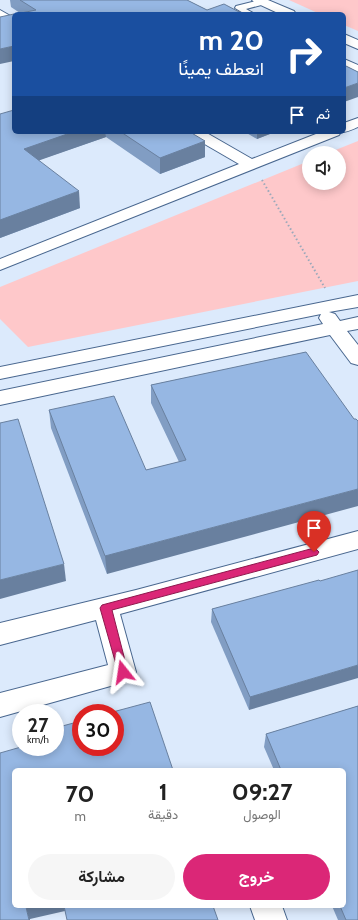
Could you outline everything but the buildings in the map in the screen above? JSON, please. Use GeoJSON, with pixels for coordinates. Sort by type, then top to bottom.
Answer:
{"type":"FeatureCollection","features":[{"type":"Feature","properties":{"kind":"street"},"geometry":{"type":"LineString","coordinates":[[260,1],[281,12]]}},
{"type":"Feature","properties":{"kind":"street"},"geometry":{"type":"LineString","coordinates":[[0,14],[12,22]]}},
{"type":"Feature","properties":{"kind":"street"},"geometry":{"type":"LineString","coordinates":[[346,39],[358,44]]}},
{"type":"Feature","properties":{"kind":"street"},"geometry":{"type":"LineString","coordinates":[[346,127],[358,122]]}},
{"type":"Feature","properties":{"kind":"street"},"geometry":{"type":"LineString","coordinates":[[197,134],[251,165]]}},
{"type":"Feature","properties":{"kind":"street"},"geometry":{"type":"LineString","coordinates":[[0,265],[329,134]]}},
{"type":"Feature","properties":{"kind":"street"},"geometry":{"type":"LineString","coordinates":[[0,356],[6,372],[358,301]]}},
{"type":"Feature","properties":{"kind":"street"},"geometry":{"type":"LineString","coordinates":[[322,309],[358,359]]}},
{"type":"Feature","properties":{"kind":"street"},"geometry":{"type":"LineString","coordinates":[[0,398],[358,323]]}},
{"type":"Feature","properties":{"kind":"street"},"geometry":{"type":"LineString","coordinates":[[0,634],[106,608],[358,540]]}},
{"type":"Feature","properties":{"kind":"street"},"geometry":{"type":"LineString","coordinates":[[0,705],[123,672],[106,608]]}},
{"type":"Feature","properties":{"kind":"street"},"geometry":{"type":"LineString","coordinates":[[267,908],[271,920]]}},
{"type":"Feature","properties":{"kind":"lane"},"geometry":{"type":"LineString","coordinates":[[247,12],[239,8],[260,1]]}},
{"type":"Feature","properties":{"kind":"lane"},"geometry":{"type":"LineString","coordinates":[[346,61],[358,56]]}},
{"type":"Feature","properties":{"kind":"lane"},"geometry":{"type":"LineString","coordinates":[[346,63],[358,69]]}},
{"type":"Feature","properties":{"kind":"path"},"geometry":{"type":"LineString","coordinates":[[251,165],[262,180],[328,292],[322,309]]}},
{"type":"Feature","properties":{"kind":"shaded area"},"geometry":{"type":"Polygon","coordinates":[[[289,0],[358,0],[358,31],[346,26],[346,12],[316,12],[289,0]]]}},
{"type":"Feature","properties":{"kind":"shaded area"},"geometry":{"type":"Polygon","coordinates":[[[358,141],[358,281],[28,347],[0,319],[0,287],[302,164],[302,190],[346,190],[346,146],[358,141]]]}},
{"type":"Feature","properties":{"kind":"route"},"geometry":{"type":"LineString","coordinates":[[123,672],[106,608],[314,552]]}}]}
